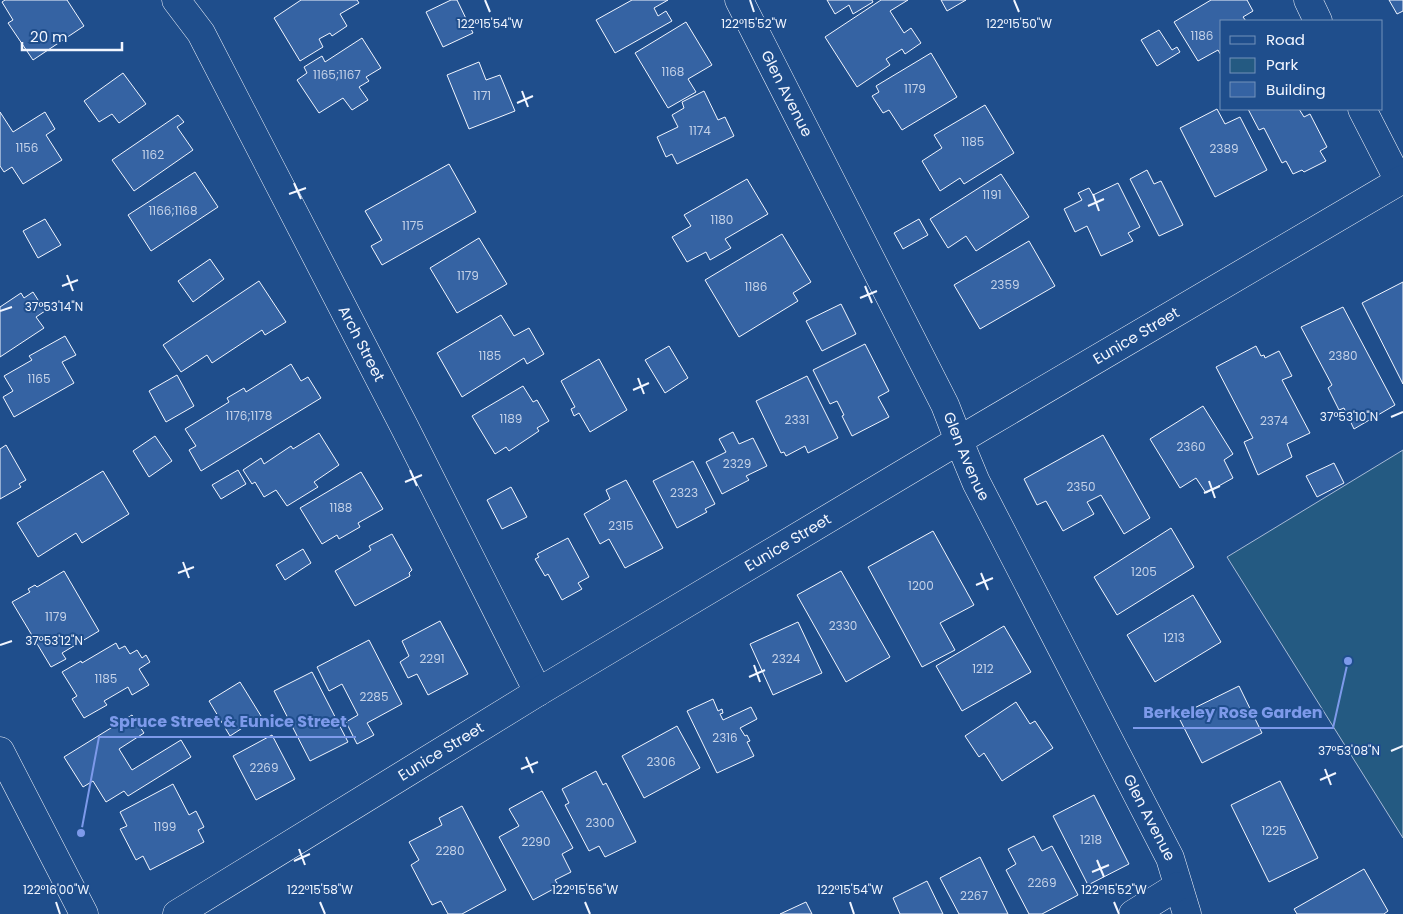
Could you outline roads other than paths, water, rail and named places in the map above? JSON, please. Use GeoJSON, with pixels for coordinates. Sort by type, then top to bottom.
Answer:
{"type":"FeatureCollection","features":[{"type":"Feature","properties":{"kind":"street","name":"Glen Avenue"},"geometry":{"type":"LineString","coordinates":[[739,0],[945,404],[958,441],[981,491],[1170,858],[1187,914]]}},
{"type":"Feature","properties":{"kind":"street"},"geometry":{"type":"LineString","coordinates":[[1308,0],[1318,20]]}},
{"type":"Feature","properties":{"kind":"street","name":"Arch Street"},"geometry":{"type":"LineString","coordinates":[[180,1],[201,33],[409,436],[538,692]]}},
{"type":"Feature","properties":{"kind":"street"},"geometry":{"type":"LineString","coordinates":[[1363,110],[1401,180]]}},
{"type":"Feature","properties":{"kind":"street","name":"Eunice Street"},"geometry":{"type":"LineString","coordinates":[[177,914],[538,692],[958,441],[1401,180]]}},
{"type":"Feature","properties":{"kind":"street"},"geometry":{"type":"LineString","coordinates":[[0,751],[84,914]]}},
{"type":"Feature","properties":{"kind":"street"},"geometry":{"type":"LineString","coordinates":[[1132,914],[1178,886]]}},
{"type":"Feature","properties":{"kind":"place","name":"Berkeley Rose Garden"},"geometry":{"type":"Point","coordinates":[1348,661]}},
{"type":"Feature","properties":{"kind":"place","name":"Spruce Street & Eunice Street"},"geometry":{"type":"Point","coordinates":[81,833]}}]}
